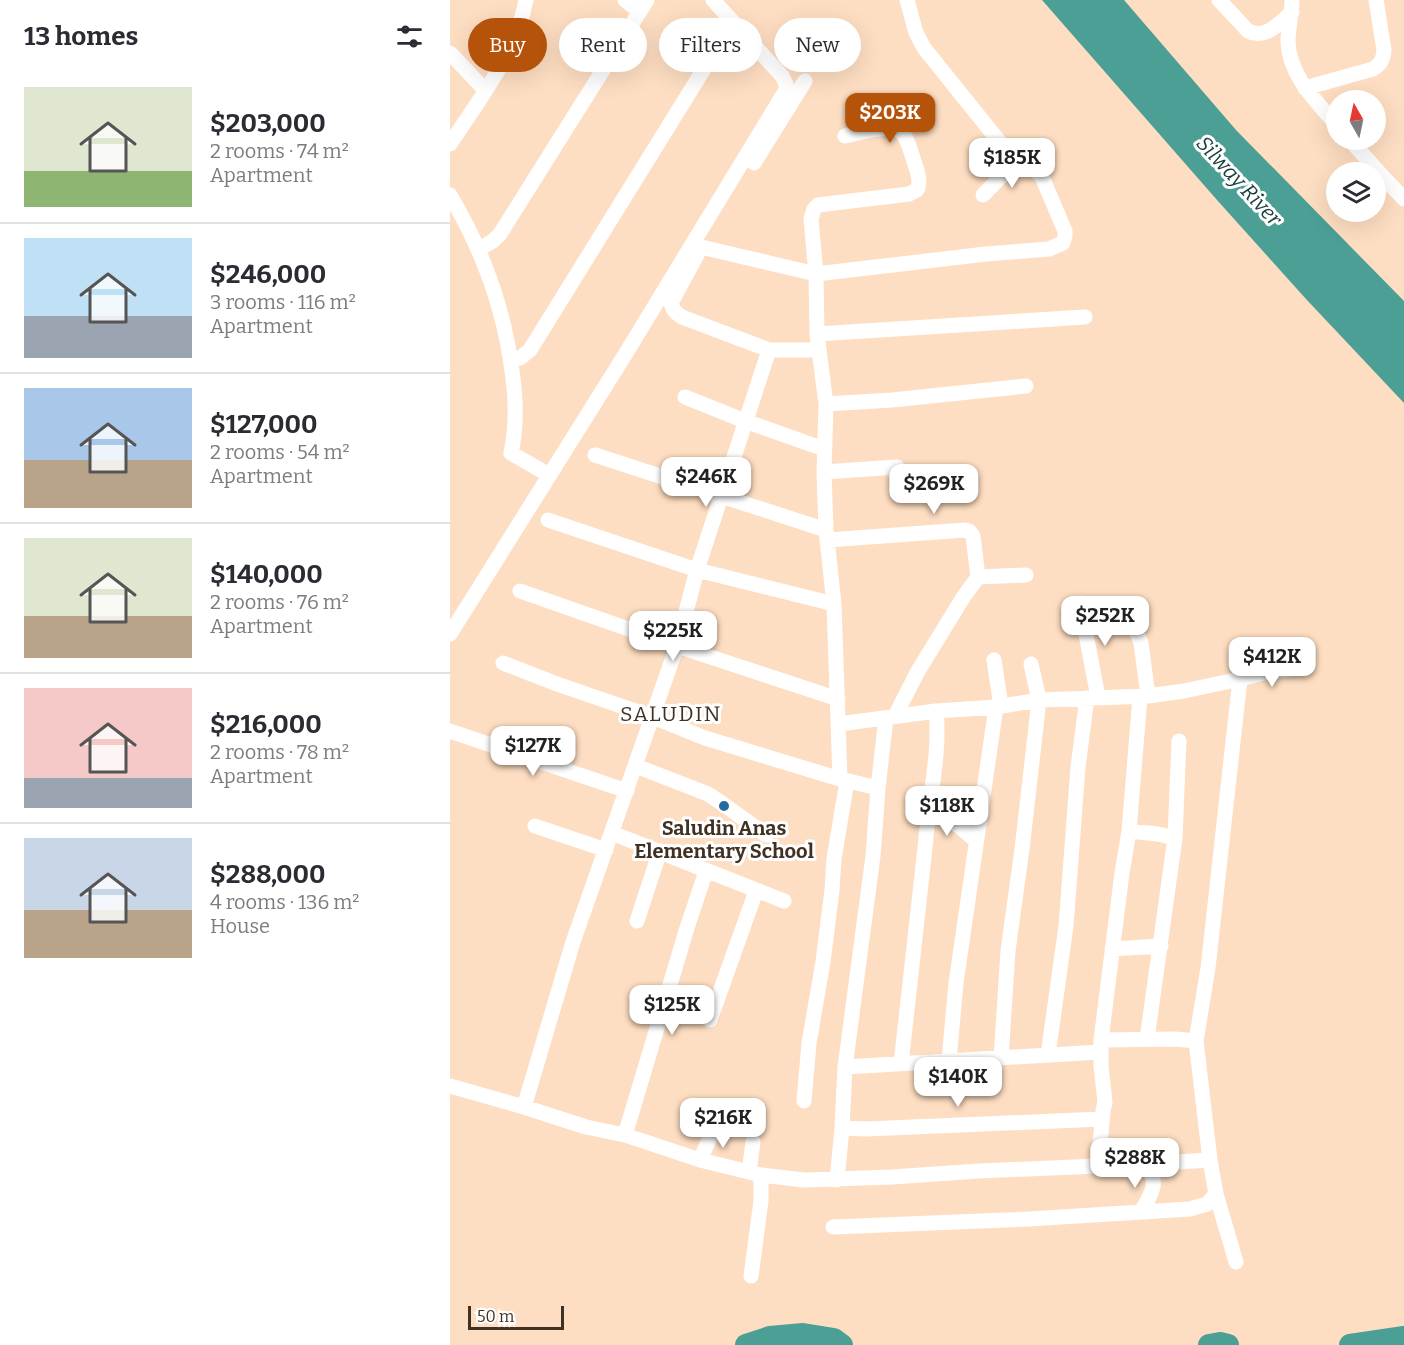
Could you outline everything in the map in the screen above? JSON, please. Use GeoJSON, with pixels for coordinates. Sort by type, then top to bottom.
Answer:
{"type":"FeatureCollection","features":[{"type":"Feature","properties":{"kind":"street"},"geometry":{"type":"LineString","coordinates":[[450,144],[513,43],[526,0]]}},
{"type":"Feature","properties":{"kind":"street"},"geometry":{"type":"LineString","coordinates":[[479,249],[500,234],[643,6],[625,0]]}},
{"type":"Feature","properties":{"kind":"street"},"geometry":{"type":"LineString","coordinates":[[713,0],[729,18]]}},
{"type":"Feature","properties":{"kind":"street"},"geometry":{"type":"LineString","coordinates":[[701,247],[816,274],[1049,249],[1060,245],[1065,240],[1065,231],[1042,177],[1006,150],[924,48],[916,33],[907,0]]}},
{"type":"Feature","properties":{"kind":"street"},"geometry":{"type":"LineString","coordinates":[[1219,0],[1253,34],[1279,25],[1292,6]]}},
{"type":"Feature","properties":{"kind":"street"},"geometry":{"type":"LineString","coordinates":[[1305,88],[1373,69],[1380,64],[1384,51],[1376,0]]}},
{"type":"Feature","properties":{"kind":"street"},"geometry":{"type":"LineString","coordinates":[[1292,6],[1288,40],[1294,69],[1305,88],[1326,112]]}},
{"type":"Feature","properties":{"kind":"street"},"geometry":{"type":"LineString","coordinates":[[450,53],[485,90]]}},
{"type":"Feature","properties":{"kind":"street"},"geometry":{"type":"LineString","coordinates":[[450,634],[456,611],[549,475],[786,90],[782,76],[762,54]]}},
{"type":"Feature","properties":{"kind":"street"},"geometry":{"type":"LineString","coordinates":[[511,361],[520,358],[530,350],[702,72]]}},
{"type":"Feature","properties":{"kind":"street"},"geometry":{"type":"LineString","coordinates":[[805,81],[701,247],[671,303],[675,313],[682,317],[769,350],[819,350]]}},
{"type":"Feature","properties":{"kind":"street"},"geometry":{"type":"LineString","coordinates":[[804,1101],[809,1043],[823,962],[844,780],[839,724],[834,604],[827,535],[824,472],[826,404],[817,334],[816,274],[811,219],[818,205],[909,194],[919,187],[919,175],[905,136],[900,130],[887,128],[845,136]]}},
{"type":"Feature","properties":{"kind":"street"},"geometry":{"type":"LineString","coordinates":[[1359,150],[1404,199]]}},
{"type":"Feature","properties":{"kind":"street"},"geometry":{"type":"LineString","coordinates":[[983,195],[1017,160]]}},
{"type":"Feature","properties":{"kind":"street"},"geometry":{"type":"LineString","coordinates":[[450,195],[479,249],[503,319],[511,361],[516,421],[511,453],[549,475]]}},
{"type":"Feature","properties":{"kind":"street"},"geometry":{"type":"LineString","coordinates":[[817,334],[1085,317]]}},
{"type":"Feature","properties":{"kind":"street"},"geometry":{"type":"LineString","coordinates":[[524,1107],[573,942],[677,646],[721,496],[769,350]]}},
{"type":"Feature","properties":{"kind":"street"},"geometry":{"type":"LineString","coordinates":[[826,404],[892,400],[1026,386]]}},
{"type":"Feature","properties":{"kind":"street"},"geometry":{"type":"LineString","coordinates":[[685,398],[824,449]]}},
{"type":"Feature","properties":{"kind":"street"},"geometry":{"type":"LineString","coordinates":[[595,455],[721,496],[827,535],[965,530],[973,536],[978,577],[918,670],[891,717],[878,788],[873,856],[845,1067],[837,1180]]}},
{"type":"Feature","properties":{"kind":"street"},"geometry":{"type":"LineString","coordinates":[[824,472],[897,467]]}},
{"type":"Feature","properties":{"kind":"street"},"geometry":{"type":"LineString","coordinates":[[548,520],[698,570],[834,604]]}},
{"type":"Feature","properties":{"kind":"street"},"geometry":{"type":"LineString","coordinates":[[978,577],[1026,574]]}},
{"type":"Feature","properties":{"kind":"street"},"geometry":{"type":"LineString","coordinates":[[520,591],[838,699]]}},
{"type":"Feature","properties":{"kind":"street"},"geometry":{"type":"LineString","coordinates":[[1048,1055],[1066,926],[1078,767],[1093,698],[1080,603]]}},
{"type":"Feature","properties":{"kind":"street"},"geometry":{"type":"LineString","coordinates":[[1096,1166],[1105,1102],[1100,1046],[1129,831],[1144,697],[1141,644],[1127,607]]}},
{"type":"Feature","properties":{"kind":"street"},"geometry":{"type":"LineString","coordinates":[[949,1061],[956,983],[976,841],[999,706],[994,660]]}},
{"type":"Feature","properties":{"kind":"street"},"geometry":{"type":"LineString","coordinates":[[503,663],[705,738],[878,788]]}},
{"type":"Feature","properties":{"kind":"street"},"geometry":{"type":"LineString","coordinates":[[1001,1058],[1008,951],[1039,700],[1031,664]]}},
{"type":"Feature","properties":{"kind":"street"},"geometry":{"type":"LineString","coordinates":[[839,724],[1039,700],[1144,697],[1184,692],[1240,680],[1264,672],[1296,668]]}},
{"type":"Feature","properties":{"kind":"street"},"geometry":{"type":"LineString","coordinates":[[1236,1262],[1216,1194],[1196,1041],[1208,968],[1240,680]]}},
{"type":"Feature","properties":{"kind":"street"},"geometry":{"type":"LineString","coordinates":[[901,1064],[937,748],[936,711]]}},
{"type":"Feature","properties":{"kind":"street"},"geometry":{"type":"LineString","coordinates":[[450,731],[627,791]]}},
{"type":"Feature","properties":{"kind":"street"},"geometry":{"type":"LineString","coordinates":[[1147,1039],[1175,838],[1179,741]]}},
{"type":"Feature","properties":{"kind":"street"},"geometry":{"type":"LineString","coordinates":[[636,766],[708,795],[766,835]]}},
{"type":"Feature","properties":{"kind":"street"},"geometry":{"type":"LineString","coordinates":[[928,812],[942,815],[955,822],[976,841]]}},
{"type":"Feature","properties":{"kind":"street"},"geometry":{"type":"LineString","coordinates":[[535,826],[606,850]]}},
{"type":"Feature","properties":{"kind":"street"},"geometry":{"type":"LineString","coordinates":[[1129,831],[1175,838]]}},
{"type":"Feature","properties":{"kind":"street"},"geometry":{"type":"LineString","coordinates":[[612,833],[784,901]]}},
{"type":"Feature","properties":{"kind":"street"},"geometry":{"type":"LineString","coordinates":[[637,921],[660,851]]}},
{"type":"Feature","properties":{"kind":"street"},"geometry":{"type":"LineString","coordinates":[[625,1135],[706,871]]}},
{"type":"Feature","properties":{"kind":"street"},"geometry":{"type":"LineString","coordinates":[[710,1020],[756,891]]}},
{"type":"Feature","properties":{"kind":"street"},"geometry":{"type":"LineString","coordinates":[[1112,949],[1161,946]]}},
{"type":"Feature","properties":{"kind":"street"},"geometry":{"type":"LineString","coordinates":[[845,1067],[1048,1055],[1147,1039],[1196,1041]]}},
{"type":"Feature","properties":{"kind":"street"},"geometry":{"type":"LineString","coordinates":[[450,1086],[586,1126],[625,1135],[700,1160],[755,1173],[804,1180],[892,1178],[979,1171],[1210,1160]]}},
{"type":"Feature","properties":{"kind":"street"},"geometry":{"type":"LineString","coordinates":[[842,1128],[1102,1119]]}},
{"type":"Feature","properties":{"kind":"street"},"geometry":{"type":"LineString","coordinates":[[700,1160],[716,1124]]}},
{"type":"Feature","properties":{"kind":"street"},"geometry":{"type":"LineString","coordinates":[[751,1276],[761,1202],[755,1173],[753,1142]]}},
{"type":"Feature","properties":{"kind":"street"},"geometry":{"type":"LineString","coordinates":[[1141,1212],[1154,1184],[1151,1171],[1145,1164]]}},
{"type":"Feature","properties":{"kind":"street"},"geometry":{"type":"LineString","coordinates":[[833,1227],[1029,1219],[1190,1209],[1207,1204],[1216,1194]]}},
{"type":"Feature","properties":{"kind":"water","name":"Silway River"},"geometry":{"type":"Polygon","coordinates":[[[1042,0],[1124,0],[1236,130],[1404,301],[1404,403],[1306,299],[1042,0]]]}},
{"type":"Feature","properties":{"kind":"waterway"},"geometry":{"type":"LineString","coordinates":[[746,1345],[770,1337],[803,1334],[834,1339],[842,1345]]}},
{"type":"Feature","properties":{"kind":"waterway"},"geometry":{"type":"LineString","coordinates":[[1350,1345],[1404,1337]]}},
{"type":"Feature","properties":{"kind":"waterway"},"geometry":{"type":"LineString","coordinates":[[1209,1345],[1220,1343],[1228,1345]]}},
{"type":"Feature","properties":{"kind":"place","name":"Saludin Anas Elementary School"},"geometry":{"type":"Point","coordinates":[724,806]}},
{"type":"Feature","properties":{"kind":"district","name":"SALUDIN"},"geometry":{"type":"Point","coordinates":[671,714]}}]}
